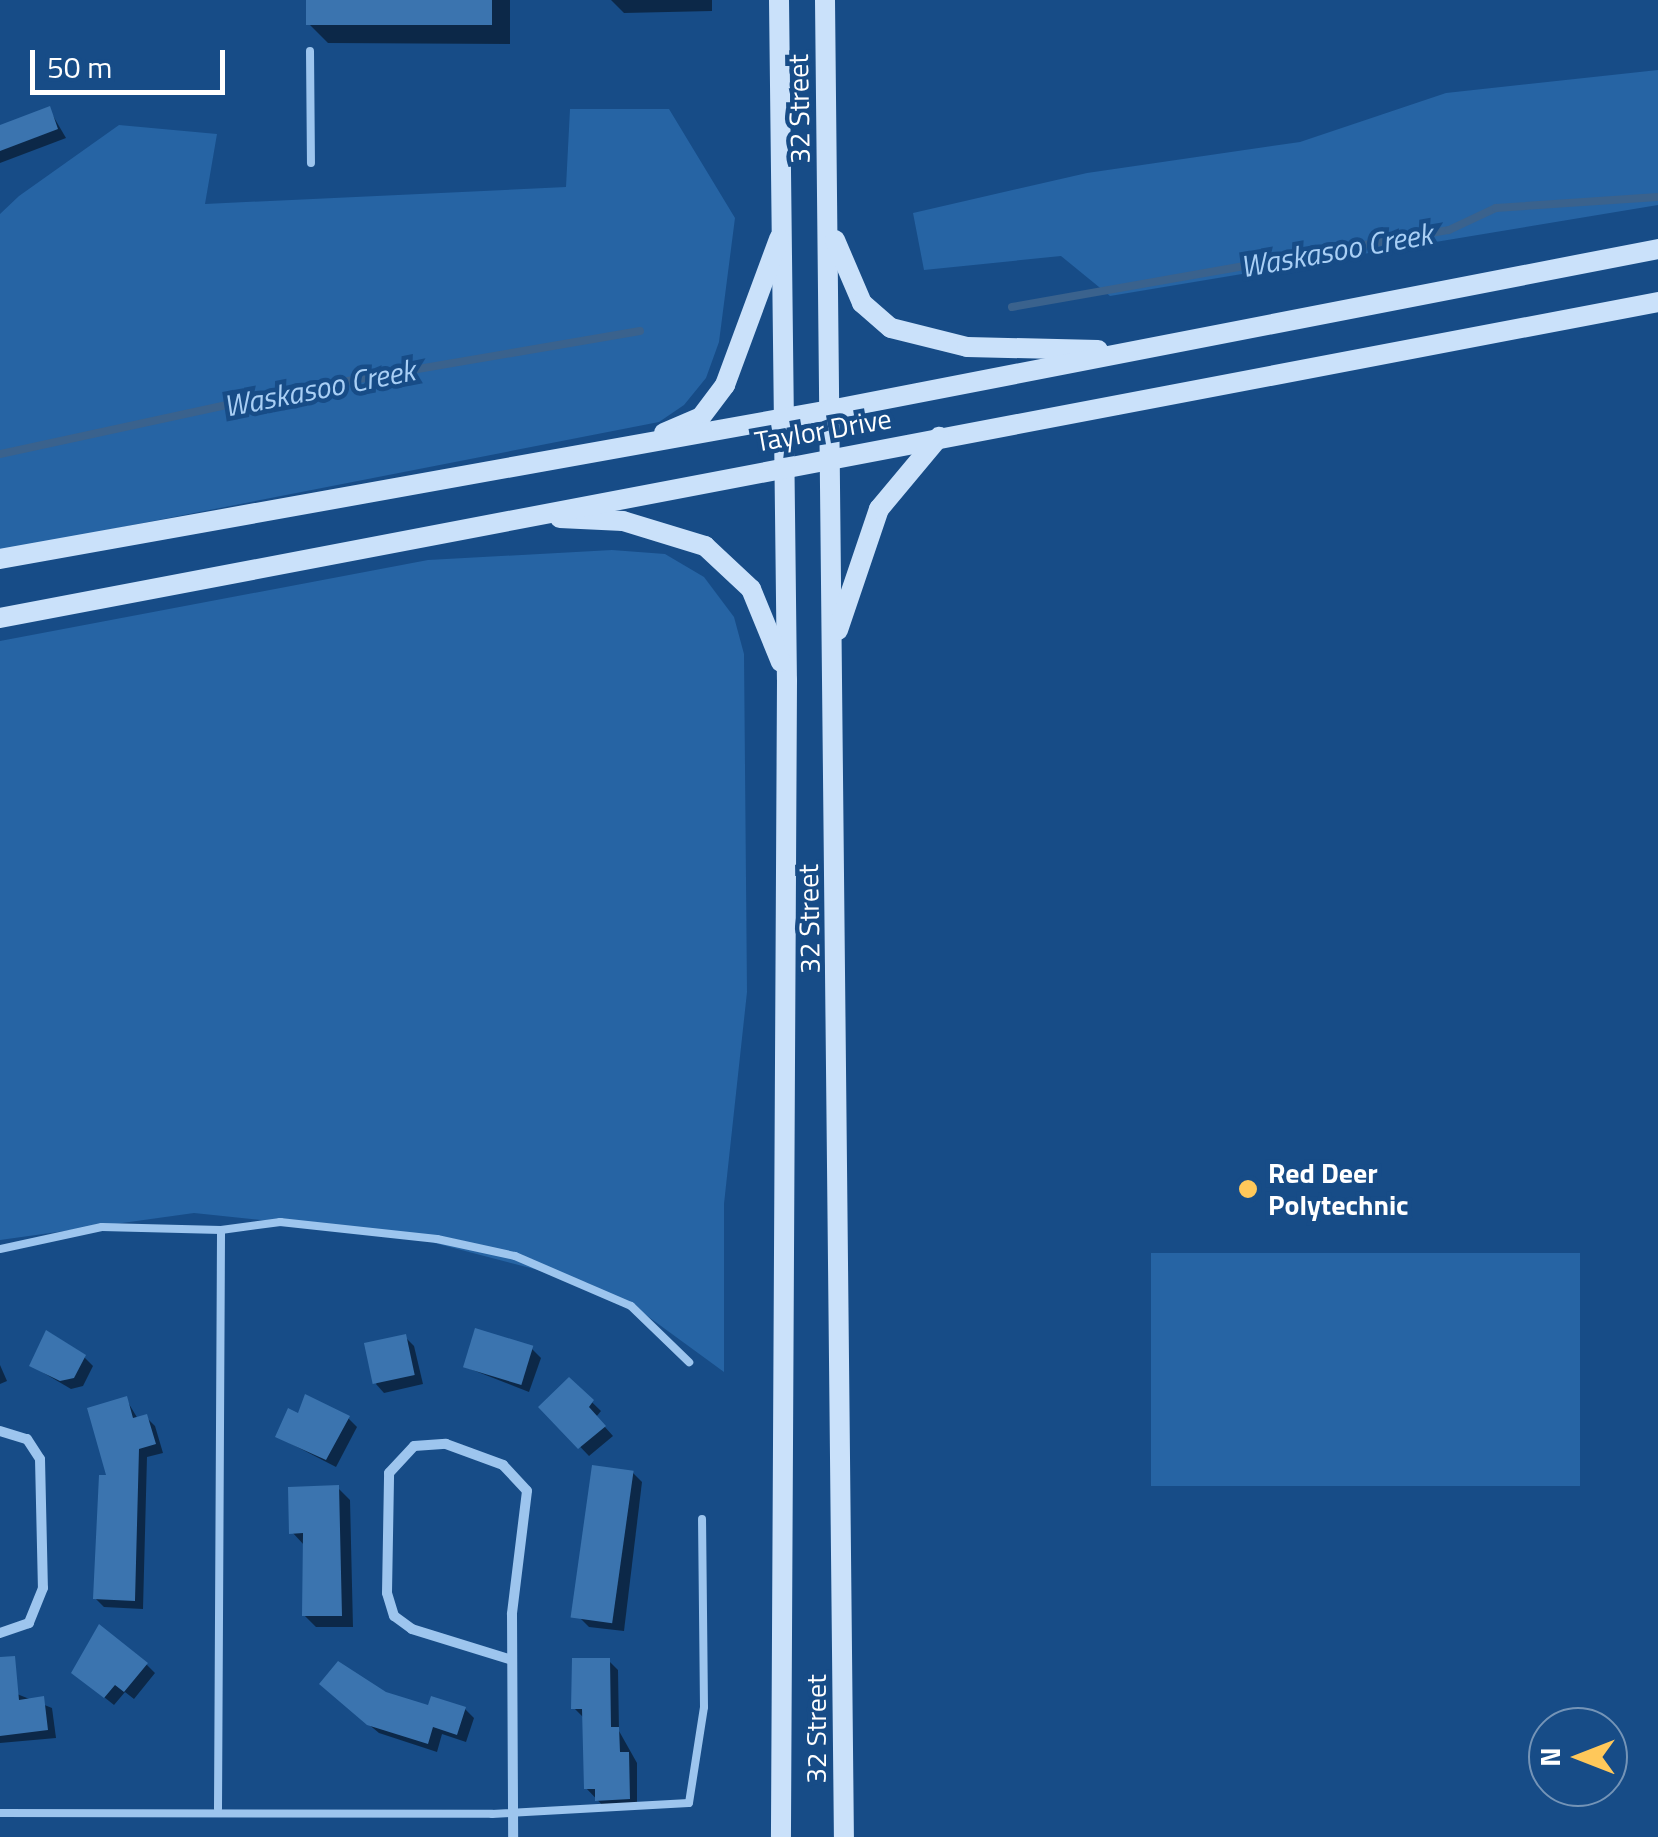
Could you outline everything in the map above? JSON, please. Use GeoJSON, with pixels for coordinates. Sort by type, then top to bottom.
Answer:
{"type":"FeatureCollection","features":[{"type":"Feature","properties":{"kind":"main road","name":"32 Street"},"geometry":{"type":"LineString","coordinates":[[779,0],[787,680],[781,1837]]}},
{"type":"Feature","properties":{"kind":"main road","name":"32 Street"},"geometry":{"type":"LineString","coordinates":[[826,0],[844,1837]]}},
{"type":"Feature","properties":{"kind":"main road"},"geometry":{"type":"LineString","coordinates":[[828,222],[847,278],[862,303],[891,328],[967,347],[1140,351]]}},
{"type":"Feature","properties":{"kind":"main road"},"geometry":{"type":"LineString","coordinates":[[629,448],[701,416],[714,403],[784,223]]}},
{"type":"Feature","properties":{"kind":"main road","name":"Taylor Drive"},"geometry":{"type":"LineString","coordinates":[[0,560],[629,448],[1658,249]]}},
{"type":"Feature","properties":{"kind":"main road","name":"Taylor Drive"},"geometry":{"type":"LineString","coordinates":[[0,618],[830,456],[1658,302]]}},
{"type":"Feature","properties":{"kind":"main road"},"geometry":{"type":"LineString","coordinates":[[832,652],[871,525],[900,479],[939,437]]}},
{"type":"Feature","properties":{"kind":"main road"},"geometry":{"type":"LineString","coordinates":[[528,516],[622,522],[704,546],[752,589],[787,680]]}},
{"type":"Feature","properties":{"kind":"street"},"geometry":{"type":"LineString","coordinates":[[0,1432],[27,1439],[40,1459],[43,1588],[30,1623],[0,1633]]}},
{"type":"Feature","properties":{"kind":"street"},"geometry":{"type":"LineString","coordinates":[[512,1660],[412,1629],[394,1616],[387,1593],[389,1473],[414,1446],[446,1444],[514,1470],[524,1482],[528,1511],[512,1604],[514,1837]]}},
{"type":"Feature","properties":{"kind":"lane"},"geometry":{"type":"LineString","coordinates":[[310,52],[311,163]]}},
{"type":"Feature","properties":{"kind":"lane"},"geometry":{"type":"LineString","coordinates":[[0,1249],[102,1228],[222,1230],[280,1222],[436,1239],[515,1256],[631,1306],[688,1362]]}},
{"type":"Feature","properties":{"kind":"lane"},"geometry":{"type":"LineString","coordinates":[[218,1809],[222,1230]]}},
{"type":"Feature","properties":{"kind":"lane"},"geometry":{"type":"LineString","coordinates":[[0,1813],[218,1809],[513,1814],[688,1803],[704,1707],[702,1519]]}},
{"type":"Feature","properties":{"kind":"shaded area"},"geometry":{"type":"Polygon","coordinates":[[[1658,70],[1658,205],[1110,296],[1061,256],[924,270],[913,213],[1087,173],[1300,142],[1446,93],[1658,70]]]}},
{"type":"Feature","properties":{"kind":"shaded area"},"geometry":{"type":"Polygon","coordinates":[[[570,109],[669,109],[735,218],[719,342],[706,378],[684,405],[659,422],[0,551],[0,214],[19,196],[119,125],[217,134],[205,204],[566,187],[570,109]]]}},
{"type":"Feature","properties":{"kind":"shaded area"},"geometry":{"type":"Polygon","coordinates":[[[612,550],[665,554],[704,577],[734,617],[744,654],[747,992],[724,1204],[724,1372],[635,1307],[588,1283],[404,1235],[194,1213],[0,1240],[0,641],[428,560],[612,550]]]}},
{"type":"Feature","properties":{"kind":"shaded area"},"geometry":{"type":"Polygon","coordinates":[[[1151,1253],[1580,1253],[1580,1486],[1151,1486],[1151,1253]]]}},
{"type":"Feature","properties":{"kind":"building"},"geometry":{"type":"Polygon","coordinates":[[[306,0],[492,0],[492,25],[306,25],[306,0]]]}},
{"type":"Feature","properties":{"kind":"building"},"geometry":{"type":"Polygon","coordinates":[[[50,106],[58,129],[0,151],[0,125],[50,106]]]}},
{"type":"Feature","properties":{"kind":"building"},"geometry":{"type":"Polygon","coordinates":[[[475,1328],[533,1346],[521,1385],[463,1367],[475,1328]]]}},
{"type":"Feature","properties":{"kind":"building"},"geometry":{"type":"Polygon","coordinates":[[[46,1330],[86,1355],[74,1378],[60,1381],[29,1366],[46,1330]]]}},
{"type":"Feature","properties":{"kind":"building"},"geometry":{"type":"Polygon","coordinates":[[[406,1334],[415,1375],[373,1384],[364,1343],[406,1334]]]}},
{"type":"Feature","properties":{"kind":"building"},"geometry":{"type":"Polygon","coordinates":[[[569,1377],[594,1400],[589,1407],[606,1426],[578,1449],[538,1407],[569,1377]]]}},
{"type":"Feature","properties":{"kind":"building"},"geometry":{"type":"Polygon","coordinates":[[[305,1394],[350,1416],[326,1460],[275,1437],[288,1408],[298,1413],[305,1394]]]}},
{"type":"Feature","properties":{"kind":"building"},"geometry":{"type":"Polygon","coordinates":[[[127,1396],[133,1418],[147,1414],[156,1444],[139,1449],[135,1601],[93,1599],[99,1475],[106,1475],[87,1408],[127,1396]]]}},
{"type":"Feature","properties":{"kind":"building"},"geometry":{"type":"Polygon","coordinates":[[[592,1465],[634,1471],[612,1623],[571,1618],[592,1465]]]}},
{"type":"Feature","properties":{"kind":"building"},"geometry":{"type":"Polygon","coordinates":[[[339,1485],[342,1616],[302,1616],[303,1533],[289,1534],[288,1487],[339,1485]]]}},
{"type":"Feature","properties":{"kind":"building"},"geometry":{"type":"Polygon","coordinates":[[[99,1624],[148,1663],[124,1692],[115,1685],[104,1698],[71,1673],[99,1624]]]}},
{"type":"Feature","properties":{"kind":"building"},"geometry":{"type":"Polygon","coordinates":[[[15,1656],[19,1700],[44,1696],[48,1730],[0,1736],[0,1657],[15,1656]]]}},
{"type":"Feature","properties":{"kind":"building"},"geometry":{"type":"Polygon","coordinates":[[[572,1658],[610,1658],[611,1727],[619,1727],[620,1752],[629,1752],[630,1799],[595,1801],[595,1789],[584,1789],[582,1709],[571,1709],[572,1658]]]}},
{"type":"Feature","properties":{"kind":"building"},"geometry":{"type":"Polygon","coordinates":[[[338,1661],[386,1692],[428,1705],[431,1696],[466,1707],[457,1735],[433,1727],[428,1744],[367,1725],[319,1684],[338,1661]]]}},
{"type":"Feature","properties":{"kind":"waterway","name":"Waskasoo Creek"},"geometry":{"type":"LineString","coordinates":[[1012,307],[1449,230],[1496,208],[1658,197]]}},
{"type":"Feature","properties":{"kind":"waterway","name":"Waskasoo Creek"},"geometry":{"type":"LineString","coordinates":[[0,454],[295,390],[640,331]]}},
{"type":"Feature","properties":{"kind":"place","name":"Red Deer Polytechnic"},"geometry":{"type":"Point","coordinates":[1248,1189]}}]}
